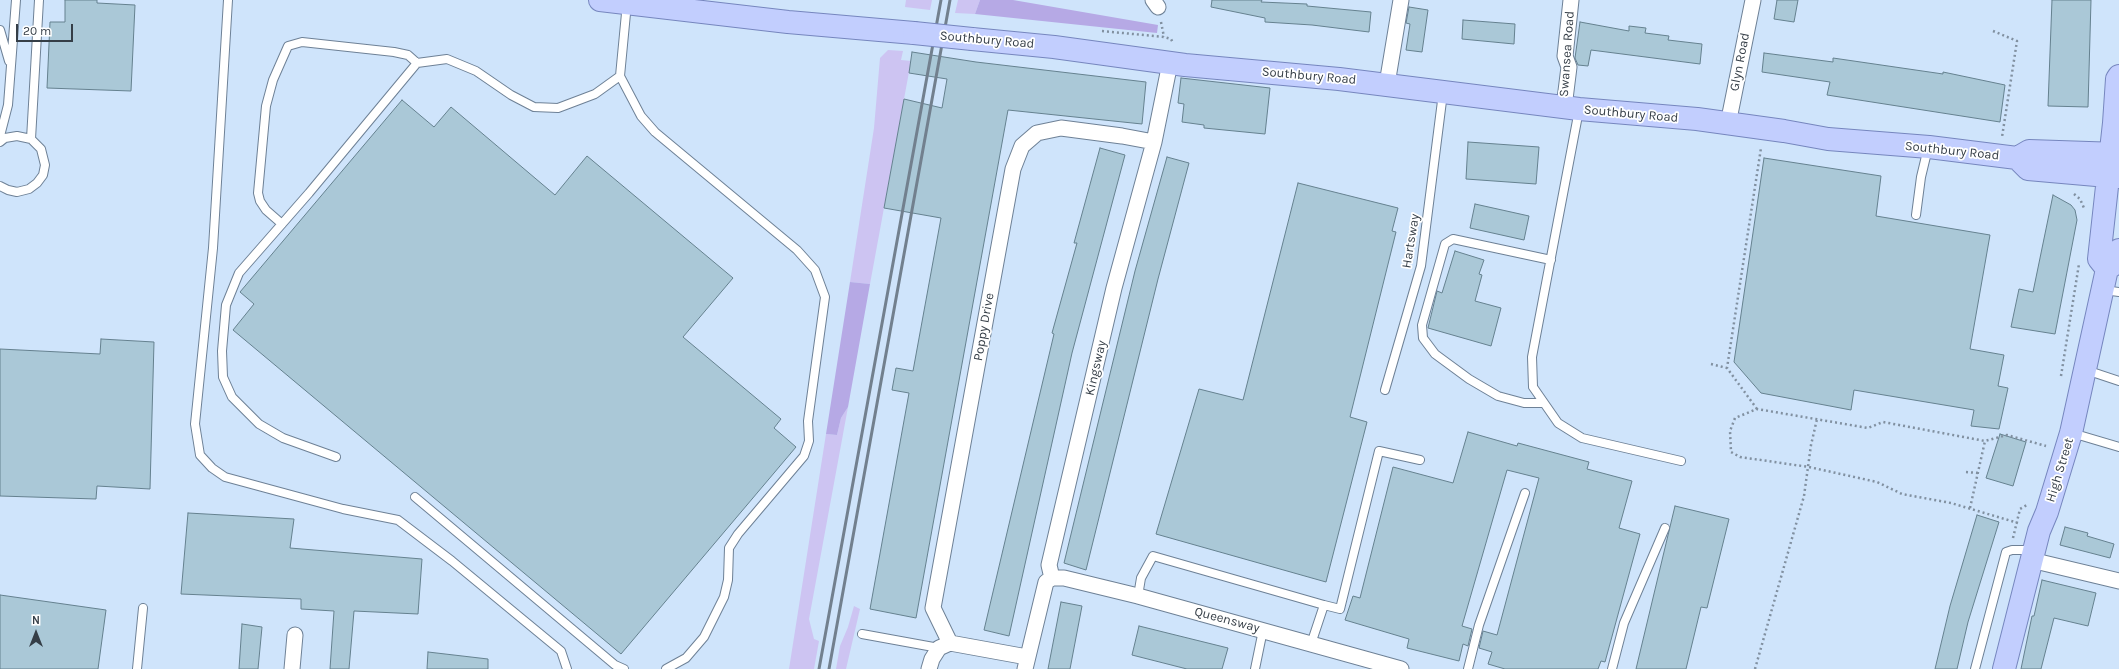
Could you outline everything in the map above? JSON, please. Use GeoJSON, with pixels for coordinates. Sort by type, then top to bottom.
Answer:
{"type":"FeatureCollection","features":[{"type":"Feature","properties":{"kind":"main road","name":"Southbury Road"},"geometry":{"type":"LineString","coordinates":[[600,0],[628,1],[788,22],[1054,47],[1170,63],[1387,84],[1443,93],[1571,108],[1671,116],[1784,131],[1828,139],[1929,147],[2017,158],[2028,169],[2114,177]]}},
{"type":"Feature","properties":{"kind":"main road"},"geometry":{"type":"LineString","coordinates":[[2110,283],[2099,259],[2114,177],[2117,79],[2119,76]]}},
{"type":"Feature","properties":{"kind":"main road","name":"Southbury Road"},"geometry":{"type":"LineString","coordinates":[[2017,158],[2029,150],[2115,154]]}},
{"type":"Feature","properties":{"kind":"main road","name":"High Street"},"geometry":{"type":"LineString","coordinates":[[2004,669],[2033,555],[2071,433],[2085,369],[2119,250]]}},
{"type":"Feature","properties":{"kind":"street"},"geometry":{"type":"LineString","coordinates":[[702,0],[709,5],[732,14]]}},
{"type":"Feature","properties":{"kind":"street"},"geometry":{"type":"LineString","coordinates":[[1387,84],[1401,0]]}},
{"type":"Feature","properties":{"kind":"street","name":"Swansea Road"},"geometry":{"type":"LineString","coordinates":[[1571,0],[1565,56],[1569,67],[1571,108]]}},
{"type":"Feature","properties":{"kind":"street","name":"Glyn Road"},"geometry":{"type":"LineString","coordinates":[[1728,124],[1753,0]]}},
{"type":"Feature","properties":{"kind":"street","name":"Kingsway"},"geometry":{"type":"LineString","coordinates":[[1052,578],[1049,565],[1114,288],[1154,142],[1170,63]]}},
{"type":"Feature","properties":{"kind":"street","name":"Poppy Drive"},"geometry":{"type":"LineString","coordinates":[[944,646],[933,608],[1013,169],[1022,146],[1037,133],[1061,128],[1154,142]]}},
{"type":"Feature","properties":{"kind":"street"},"geometry":{"type":"LineString","coordinates":[[2033,555],[2119,581]]}},
{"type":"Feature","properties":{"kind":"street"},"geometry":{"type":"LineString","coordinates":[[929,669],[932,659],[944,646],[1026,663],[1046,582],[1052,578]]}},
{"type":"Feature","properties":{"kind":"street","name":"Queensway"},"geometry":{"type":"LineString","coordinates":[[1052,578],[1064,578],[1138,596],[1401,669]]}},
{"type":"Feature","properties":{"kind":"street"},"geometry":{"type":"LineString","coordinates":[[292,669],[295,635]]}},
{"type":"Feature","properties":{"kind":"lane"},"geometry":{"type":"LineString","coordinates":[[0,136],[8,105],[16,0]]}},
{"type":"Feature","properties":{"kind":"lane"},"geometry":{"type":"LineString","coordinates":[[31,140],[39,0]]}},
{"type":"Feature","properties":{"kind":"lane"},"geometry":{"type":"LineString","coordinates":[[228,0],[213,248],[195,424],[200,455],[212,468],[225,477],[342,509],[398,520],[452,561],[561,651],[567,669]]}},
{"type":"Feature","properties":{"kind":"lane"},"geometry":{"type":"LineString","coordinates":[[628,1],[620,76],[632,102],[641,116],[655,132],[797,250],[816,270],[825,297],[808,421],[809,441],[804,456],[738,534],[729,548],[728,580],[724,596],[704,637],[686,658],[666,669]]}},
{"type":"Feature","properties":{"kind":"lane"},"geometry":{"type":"LineString","coordinates":[[0,30],[11,65]]}},
{"type":"Feature","properties":{"kind":"lane"},"geometry":{"type":"LineString","coordinates":[[282,224],[266,210],[260,202],[258,193],[266,106],[273,80],[288,46],[302,42],[394,52],[408,55],[418,63]]}},
{"type":"Feature","properties":{"kind":"lane"},"geometry":{"type":"LineString","coordinates":[[336,456],[283,438],[259,424],[232,397],[223,377],[222,350],[226,305],[239,273],[418,63],[447,59],[476,71],[511,95],[534,107],[558,108],[595,94],[620,76]]}},
{"type":"Feature","properties":{"kind":"lane","name":"Hartsway"},"geometry":{"type":"LineString","coordinates":[[1386,390],[1421,266],[1443,93]]}},
{"type":"Feature","properties":{"kind":"lane"},"geometry":{"type":"LineString","coordinates":[[1571,108],[1551,260],[1532,357],[1531,375],[1533,387],[1558,423],[1582,438],[1681,461]]}},
{"type":"Feature","properties":{"kind":"lane"},"geometry":{"type":"LineString","coordinates":[[0,142],[5,138],[17,136],[31,140],[41,149],[45,160],[43,175],[30,189],[17,192],[0,186]]}},
{"type":"Feature","properties":{"kind":"lane"},"geometry":{"type":"LineString","coordinates":[[1916,215],[1921,177],[1929,147]]}},
{"type":"Feature","properties":{"kind":"lane"},"geometry":{"type":"LineString","coordinates":[[1543,403],[1524,403],[1498,396],[1469,378],[1435,354],[1423,338],[1422,325],[1445,244],[1453,239],[1551,260]]}},
{"type":"Feature","properties":{"kind":"lane"},"geometry":{"type":"LineString","coordinates":[[2085,369],[2119,381]]}},
{"type":"Feature","properties":{"kind":"lane"},"geometry":{"type":"LineString","coordinates":[[2071,433],[2119,447]]}},
{"type":"Feature","properties":{"kind":"lane"},"geometry":{"type":"LineString","coordinates":[[1138,596],[1142,578],[1153,556],[1340,609],[1379,451],[1420,460]]}},
{"type":"Feature","properties":{"kind":"lane"},"geometry":{"type":"LineString","coordinates":[[1468,669],[1479,624],[1525,493]]}},
{"type":"Feature","properties":{"kind":"lane"},"geometry":{"type":"LineString","coordinates":[[415,497],[615,665],[624,669]]}},
{"type":"Feature","properties":{"kind":"lane"},"geometry":{"type":"LineString","coordinates":[[1612,669],[1624,623],[1666,528]]}},
{"type":"Feature","properties":{"kind":"lane"},"geometry":{"type":"LineString","coordinates":[[1975,669],[2006,552],[2012,550],[2033,555]]}},
{"type":"Feature","properties":{"kind":"lane"},"geometry":{"type":"LineString","coordinates":[[1311,644],[1324,605]]}},
{"type":"Feature","properties":{"kind":"lane"},"geometry":{"type":"LineString","coordinates":[[137,669],[143,608]]}},
{"type":"Feature","properties":{"kind":"lane"},"geometry":{"type":"LineString","coordinates":[[1255,669],[1263,630]]}},
{"type":"Feature","properties":{"kind":"lane"},"geometry":{"type":"LineString","coordinates":[[862,634],[944,646]]}},
{"type":"Feature","properties":{"kind":"path"},"geometry":{"type":"LineString","coordinates":[[1993,31],[2017,41],[2001,140]]}},
{"type":"Feature","properties":{"kind":"path"},"geometry":{"type":"LineString","coordinates":[[1164,37],[1171,38]]}},
{"type":"Feature","properties":{"kind":"path"},"geometry":{"type":"LineString","coordinates":[[1727,368],[1760,150]]}},
{"type":"Feature","properties":{"kind":"path"},"geometry":{"type":"LineString","coordinates":[[2075,194],[2082,202]]}},
{"type":"Feature","properties":{"kind":"path"},"geometry":{"type":"LineString","coordinates":[[2060,382],[2080,260]]}},
{"type":"Feature","properties":{"kind":"path"},"geometry":{"type":"LineString","coordinates":[[1711,364],[1727,368],[1757,409]]}},
{"type":"Feature","properties":{"kind":"path"},"geometry":{"type":"LineString","coordinates":[[2022,525],[1970,508],[1902,494],[1877,482],[1809,467],[1740,458],[1731,452],[1730,431],[1735,418],[1757,409],[1868,428],[1883,422],[1985,441],[2007,434],[2053,447]]}},
{"type":"Feature","properties":{"kind":"path"},"geometry":{"type":"LineString","coordinates":[[1755,669],[1804,496],[1811,445],[1817,419]]}},
{"type":"Feature","properties":{"kind":"path"},"geometry":{"type":"LineString","coordinates":[[1970,508],[1985,441]]}},
{"type":"Feature","properties":{"kind":"path"},"geometry":{"type":"LineString","coordinates":[[1966,472],[1978,473]]}},
{"type":"Feature","properties":{"kind":"path"},"geometry":{"type":"LineString","coordinates":[[2013,541],[2019,514]]}},
{"type":"Feature","properties":{"kind":"shaded area"},"geometry":{"type":"Polygon","coordinates":[[[906,0],[932,0],[930,10],[905,7],[906,0]]]}},
{"type":"Feature","properties":{"kind":"shaded area"},"geometry":{"type":"Polygon","coordinates":[[[958,0],[980,0],[975,14],[955,13],[958,0]]]}},
{"type":"Feature","properties":{"kind":"shaded area"},"geometry":{"type":"Polygon","coordinates":[[[980,0],[1013,0],[1158,25],[1157,33],[975,14],[980,0]]]}},
{"type":"Feature","properties":{"kind":"shaded area"},"geometry":{"type":"Polygon","coordinates":[[[888,50],[903,51],[901,60],[911,61],[870,284],[850,282],[874,128],[880,58],[888,50]]]}},
{"type":"Feature","properties":{"kind":"shaded area"},"geometry":{"type":"Polygon","coordinates":[[[850,282],[870,284],[848,407],[841,418],[837,435],[826,434],[850,282]]]}},
{"type":"Feature","properties":{"kind":"shaded area"},"geometry":{"type":"Polygon","coordinates":[[[848,407],[809,619],[814,639],[819,641],[814,669],[789,669],[826,434],[837,435],[841,418],[848,407]]]}},
{"type":"Feature","properties":{"kind":"shaded area"},"geometry":{"type":"Polygon","coordinates":[[[854,606],[860,609],[846,669],[836,669],[840,646],[848,627],[854,606]]]}},
{"type":"Feature","properties":{"kind":"building"},"geometry":{"type":"Polygon","coordinates":[[[65,0],[97,0],[97,3],[135,5],[131,91],[47,88],[50,22],[65,22],[65,0]]]}},
{"type":"Feature","properties":{"kind":"building"},"geometry":{"type":"Polygon","coordinates":[[[1212,0],[1262,0],[1261,2],[1307,4],[1307,6],[1371,12],[1369,32],[1312,25],[1265,22],[1265,18],[1211,7],[1212,0]]]}},
{"type":"Feature","properties":{"kind":"building"},"geometry":{"type":"Polygon","coordinates":[[[1777,0],[1798,0],[1794,22],[1774,19],[1777,0]]]}},
{"type":"Feature","properties":{"kind":"building"},"geometry":{"type":"Polygon","coordinates":[[[2052,0],[2091,0],[2088,107],[2048,106],[2052,0]]]}},
{"type":"Feature","properties":{"kind":"building"},"geometry":{"type":"Polygon","coordinates":[[[1409,7],[1428,10],[1422,52],[1406,50],[1410,24],[1406,23],[1409,7]]]}},
{"type":"Feature","properties":{"kind":"building"},"geometry":{"type":"Polygon","coordinates":[[[1463,20],[1515,24],[1514,44],[1462,39],[1463,20]]]}},
{"type":"Feature","properties":{"kind":"building"},"geometry":{"type":"Polygon","coordinates":[[[1580,22],[1629,31],[1629,26],[1646,28],[1645,33],[1669,36],[1668,40],[1702,44],[1700,64],[1591,50],[1588,66],[1578,65],[1575,58],[1580,22]]]}},
{"type":"Feature","properties":{"kind":"building"},"geometry":{"type":"Polygon","coordinates":[[[912,52],[976,62],[1146,82],[1142,124],[1008,110],[916,618],[870,609],[909,393],[892,390],[896,368],[913,371],[941,218],[884,208],[904,99],[942,108],[947,79],[909,73],[912,52]]]}},
{"type":"Feature","properties":{"kind":"building"},"geometry":{"type":"Polygon","coordinates":[[[1764,53],[1833,62],[1833,58],[1943,74],[1943,72],[2005,85],[2000,122],[1827,95],[1830,82],[1762,72],[1764,53]]]}},
{"type":"Feature","properties":{"kind":"building"},"geometry":{"type":"Polygon","coordinates":[[[1181,78],[1270,88],[1265,134],[1204,128],[1204,125],[1182,122],[1184,104],[1178,103],[1181,78]]]}},
{"type":"Feature","properties":{"kind":"building"},"geometry":{"type":"Polygon","coordinates":[[[402,100],[434,127],[451,107],[555,195],[587,156],[733,278],[683,337],[781,419],[774,428],[796,447],[621,654],[233,330],[254,304],[240,292],[402,100]]]}},
{"type":"Feature","properties":{"kind":"building"},"geometry":{"type":"Polygon","coordinates":[[[1468,142],[1539,147],[1536,184],[1466,179],[1468,142]]]}},
{"type":"Feature","properties":{"kind":"building"},"geometry":{"type":"Polygon","coordinates":[[[1100,148],[1125,155],[1072,353],[1009,636],[984,630],[1054,334],[1052,333],[1077,243],[1074,243],[1100,148]]]}},
{"type":"Feature","properties":{"kind":"building"},"geometry":{"type":"Polygon","coordinates":[[[1167,157],[1189,163],[1158,279],[1086,570],[1064,563],[1135,271],[1167,157]]]}},
{"type":"Feature","properties":{"kind":"building"},"geometry":{"type":"Polygon","coordinates":[[[1764,158],[1881,176],[1876,216],[1990,235],[1970,349],[2004,355],[1998,386],[2008,388],[1999,429],[1971,426],[1974,410],[1854,390],[1851,410],[1761,393],[1734,362],[1764,158]]]}},
{"type":"Feature","properties":{"kind":"building"},"geometry":{"type":"Polygon","coordinates":[[[1298,183],[1398,208],[1392,231],[1396,232],[1350,417],[1367,422],[1326,582],[1156,534],[1199,389],[1243,400],[1298,183]]]}},
{"type":"Feature","properties":{"kind":"building"},"geometry":{"type":"Polygon","coordinates":[[[2053,195],[2071,205],[2075,210],[2077,220],[2055,334],[2011,327],[2019,289],[2033,292],[2053,195]]]}},
{"type":"Feature","properties":{"kind":"building"},"geometry":{"type":"Polygon","coordinates":[[[1475,204],[1529,216],[1524,240],[1470,228],[1475,204]]]}},
{"type":"Feature","properties":{"kind":"building"},"geometry":{"type":"Polygon","coordinates":[[[1455,251],[1484,260],[1479,274],[1482,275],[1475,301],[1501,308],[1491,346],[1428,328],[1437,291],[1442,293],[1455,251]]]}},
{"type":"Feature","properties":{"kind":"building"},"geometry":{"type":"Polygon","coordinates":[[[101,339],[154,342],[150,489],[97,486],[96,499],[0,496],[0,349],[100,354],[101,339]]]}},
{"type":"Feature","properties":{"kind":"building"},"geometry":{"type":"Polygon","coordinates":[[[1468,432],[1517,446],[1518,443],[1589,462],[1587,469],[1632,481],[1619,528],[1640,534],[1605,662],[1601,661],[1598,669],[1505,669],[1488,664],[1492,652],[1479,648],[1483,631],[1497,635],[1539,478],[1507,470],[1462,626],[1472,629],[1468,646],[1463,644],[1459,661],[1407,648],[1409,639],[1345,620],[1353,596],[1360,598],[1393,467],[1453,483],[1468,432]]]}},
{"type":"Feature","properties":{"kind":"building"},"geometry":{"type":"Polygon","coordinates":[[[2000,434],[2026,442],[2013,486],[1986,478],[2000,434]]]}},
{"type":"Feature","properties":{"kind":"building"},"geometry":{"type":"Polygon","coordinates":[[[1675,506],[1729,519],[1707,608],[1701,607],[1686,669],[1636,669],[1675,506]]]}},
{"type":"Feature","properties":{"kind":"building"},"geometry":{"type":"Polygon","coordinates":[[[188,513],[294,519],[290,548],[422,559],[418,614],[354,611],[349,669],[330,669],[334,611],[301,609],[301,599],[181,594],[188,513]]]}},
{"type":"Feature","properties":{"kind":"building"},"geometry":{"type":"Polygon","coordinates":[[[1977,515],[1999,522],[1968,622],[1957,669],[1935,669],[1950,606],[1977,515]]]}},
{"type":"Feature","properties":{"kind":"building"},"geometry":{"type":"Polygon","coordinates":[[[2065,527],[2088,533],[2087,536],[2114,544],[2110,558],[2060,545],[2065,527]]]}},
{"type":"Feature","properties":{"kind":"building"},"geometry":{"type":"Polygon","coordinates":[[[2042,580],[2096,593],[2088,626],[2054,618],[2041,669],[2021,669],[2032,616],[2034,616],[2042,580]]]}},
{"type":"Feature","properties":{"kind":"building"},"geometry":{"type":"Polygon","coordinates":[[[0,595],[106,610],[98,669],[0,669],[0,595]]]}},
{"type":"Feature","properties":{"kind":"building"},"geometry":{"type":"Polygon","coordinates":[[[1061,602],[1082,606],[1070,669],[1048,669],[1061,602]]]}},
{"type":"Feature","properties":{"kind":"building"},"geometry":{"type":"Polygon","coordinates":[[[242,624],[262,627],[258,669],[239,669],[242,624]]]}},
{"type":"Feature","properties":{"kind":"building"},"geometry":{"type":"Polygon","coordinates":[[[1139,626],[1228,648],[1222,669],[1187,669],[1132,655],[1139,626]]]}},
{"type":"Feature","properties":{"kind":"building"},"geometry":{"type":"Polygon","coordinates":[[[428,652],[488,659],[488,669],[427,669],[428,652]]]}},
{"type":"Feature","properties":{"kind":"railway"},"geometry":{"type":"LineString","coordinates":[[819,669],[941,0]]}},
{"type":"Feature","properties":{"kind":"railway"},"geometry":{"type":"LineString","coordinates":[[829,669],[950,0]]}}]}
